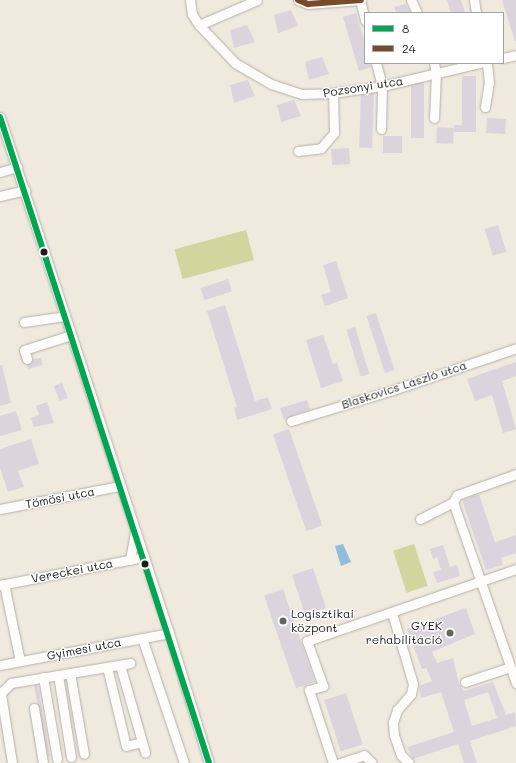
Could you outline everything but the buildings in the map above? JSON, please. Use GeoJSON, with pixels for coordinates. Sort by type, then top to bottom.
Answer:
{"type":"FeatureCollection","features":[{"type":"Feature","properties":{"kind":"street","name":"Pozsonyi utca"},"geometry":{"type":"LineString","coordinates":[[190,0],[192,14],[199,25],[235,64],[272,84],[302,94],[333,94],[382,86],[476,64]]}},
{"type":"Feature","properties":{"kind":"street"},"geometry":{"type":"LineString","coordinates":[[199,25],[258,0]]}},
{"type":"Feature","properties":{"kind":"street"},"geometry":{"type":"LineString","coordinates":[[298,0],[308,4],[360,0],[364,16]]}},
{"type":"Feature","properties":{"kind":"street"},"geometry":{"type":"LineString","coordinates":[[411,0],[417,12]]}},
{"type":"Feature","properties":{"kind":"street"},"geometry":{"type":"LineString","coordinates":[[474,0],[476,12]]}},
{"type":"Feature","properties":{"kind":"street"},"geometry":{"type":"LineString","coordinates":[[504,58],[516,55]]}},
{"type":"Feature","properties":{"kind":"street"},"geometry":{"type":"LineString","coordinates":[[376,64],[382,86],[381,129]]}},
{"type":"Feature","properties":{"kind":"street"},"geometry":{"type":"LineString","coordinates":[[434,64],[436,73],[434,118]]}},
{"type":"Feature","properties":{"kind":"street"},"geometry":{"type":"LineString","coordinates":[[484,107],[489,83],[487,64]]}},
{"type":"Feature","properties":{"kind":"street"},"geometry":{"type":"LineString","coordinates":[[298,151],[321,148],[334,133],[333,94]]}},
{"type":"Feature","properties":{"kind":"street"},"geometry":{"type":"LineString","coordinates":[[0,117],[169,633],[209,763]]}},
{"type":"Feature","properties":{"kind":"street"},"geometry":{"type":"LineString","coordinates":[[0,172],[17,167]]}},
{"type":"Feature","properties":{"kind":"street"},"geometry":{"type":"LineString","coordinates":[[0,196],[24,190]]}},
{"type":"Feature","properties":{"kind":"street"},"geometry":{"type":"LineString","coordinates":[[24,322],[65,316]]}},
{"type":"Feature","properties":{"kind":"street"},"geometry":{"type":"LineString","coordinates":[[27,359],[24,350],[71,335]]}},
{"type":"Feature","properties":{"kind":"street","name":"Blaskovics László utca"},"geometry":{"type":"LineString","coordinates":[[290,421],[390,391],[516,348]]}},
{"type":"Feature","properties":{"kind":"street"},"geometry":{"type":"LineString","coordinates":[[420,519],[453,502],[457,495],[516,474]]}},
{"type":"Feature","properties":{"kind":"street","name":"Tömösi utca"},"geometry":{"type":"LineString","coordinates":[[0,509],[120,486]]}},
{"type":"Feature","properties":{"kind":"street"},"geometry":{"type":"LineString","coordinates":[[453,502],[480,582],[512,656],[510,667],[516,683]]}},
{"type":"Feature","properties":{"kind":"street"},"geometry":{"type":"LineString","coordinates":[[130,560],[135,530]]}},
{"type":"Feature","properties":{"kind":"street","name":"Vereckei utca"},"geometry":{"type":"LineString","coordinates":[[2,585],[144,557]]}},
{"type":"Feature","properties":{"kind":"street"},"geometry":{"type":"LineString","coordinates":[[333,763],[310,690],[323,686],[307,641],[392,614],[480,582],[515,573]]}},
{"type":"Feature","properties":{"kind":"street"},"geometry":{"type":"LineString","coordinates":[[2,585],[20,661]]}},
{"type":"Feature","properties":{"kind":"street"},"geometry":{"type":"LineString","coordinates":[[392,614],[413,684],[411,694],[397,710],[393,722],[394,735],[401,755],[409,763]]}},
{"type":"Feature","properties":{"kind":"street","name":"Gyimesi utca"},"geometry":{"type":"LineString","coordinates":[[0,665],[169,633]]}},
{"type":"Feature","properties":{"kind":"street"},"geometry":{"type":"LineString","coordinates":[[142,638],[184,763]]}},
{"type":"Feature","properties":{"kind":"street"},"geometry":{"type":"LineString","coordinates":[[12,763],[0,694],[11,683],[130,663]]}},
{"type":"Feature","properties":{"kind":"street"},"geometry":{"type":"LineString","coordinates":[[120,665],[145,752]]}},
{"type":"Feature","properties":{"kind":"street"},"geometry":{"type":"LineString","coordinates":[[107,667],[126,746],[142,742]]}},
{"type":"Feature","properties":{"kind":"street"},"geometry":{"type":"LineString","coordinates":[[465,682],[510,667]]}},
{"type":"Feature","properties":{"kind":"street"},"geometry":{"type":"LineString","coordinates":[[70,673],[84,754]]}},
{"type":"Feature","properties":{"kind":"street"},"geometry":{"type":"LineString","coordinates":[[58,675],[72,756]]}},
{"type":"Feature","properties":{"kind":"street"},"geometry":{"type":"LineString","coordinates":[[43,678],[57,759]]}},
{"type":"Feature","properties":{"kind":"street"},"geometry":{"type":"LineString","coordinates":[[34,708],[43,763]]}},
{"type":"Feature","properties":{"kind":"street"},"geometry":{"type":"LineString","coordinates":[[340,763],[364,755],[372,763]]}},
{"type":"Feature","properties":{"kind":"green space"},"geometry":{"type":"Polygon","coordinates":[[[246,230],[254,260],[183,279],[175,249],[246,230]]]}},
{"type":"Feature","properties":{"kind":"green space"},"geometry":{"type":"Polygon","coordinates":[[[414,544],[428,586],[407,593],[393,551],[414,544]]]}},
{"type":"Feature","properties":{"kind":"water"},"geometry":{"type":"Polygon","coordinates":[[[343,544],[351,562],[341,566],[335,546],[343,544]]]}},
{"type":"Feature","properties":{"kind":"transit line","name":"24"},"geometry":{"type":"LineString","coordinates":[[298,0],[308,4],[361,0]]}},
{"type":"Feature","properties":{"kind":"transit line","name":"8"},"geometry":{"type":"LineString","coordinates":[[0,117],[209,763]]}},
{"type":"Feature","properties":{"kind":"place","name":"Logisztikai központ"},"geometry":{"type":"Point","coordinates":[283,621]}},
{"type":"Feature","properties":{"kind":"place","name":"GYEK rehabilitáció"},"geometry":{"type":"Point","coordinates":[450,633]}}]}
